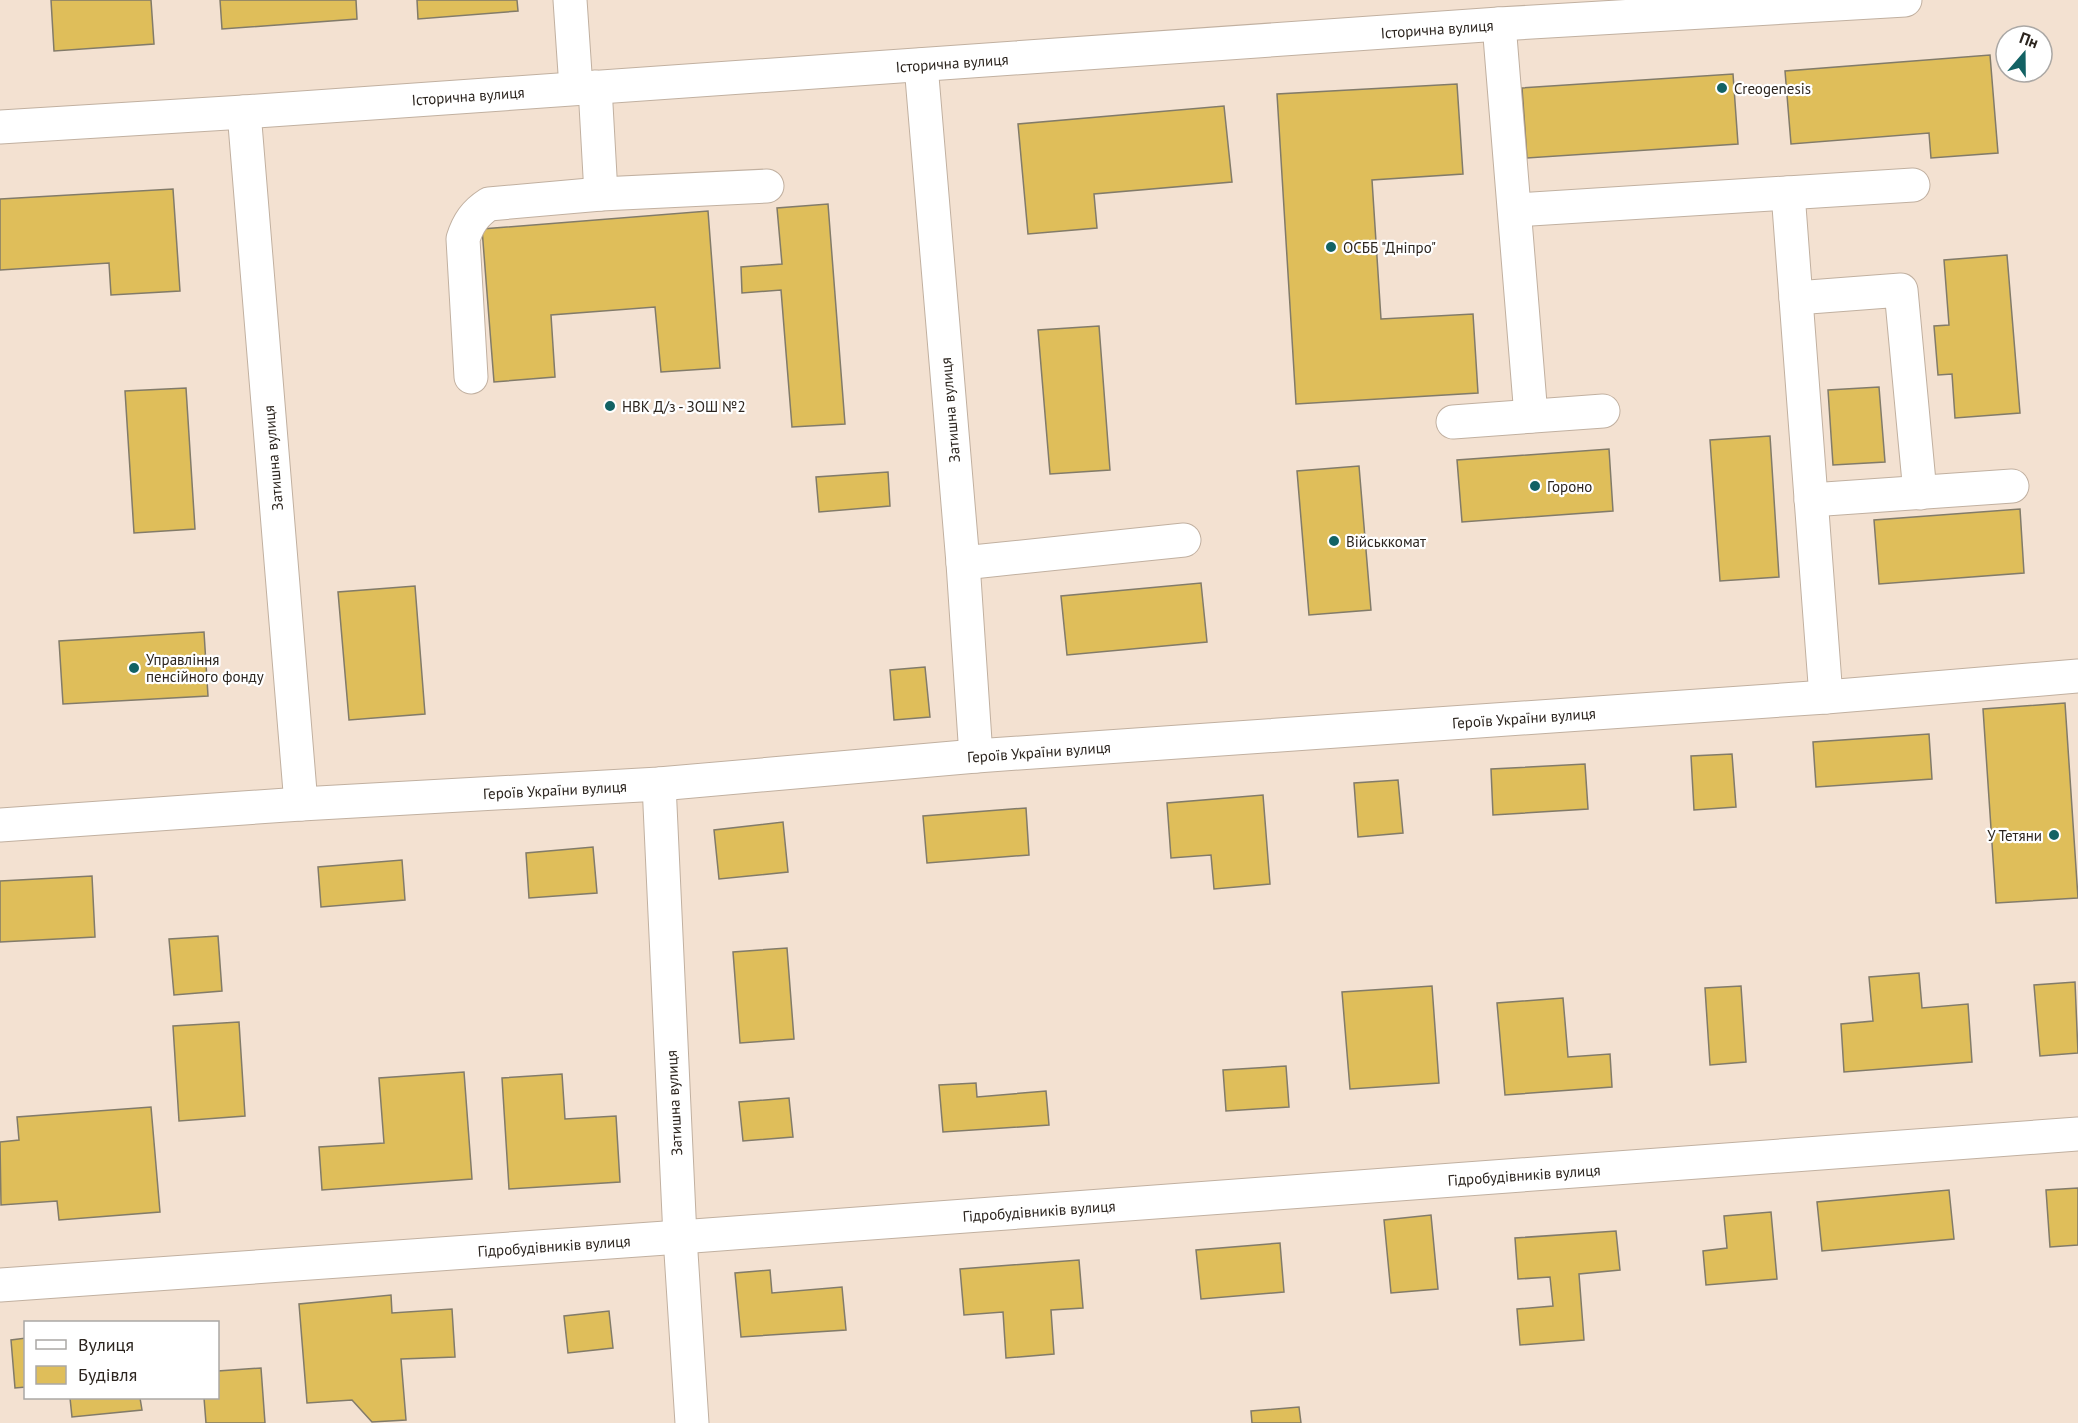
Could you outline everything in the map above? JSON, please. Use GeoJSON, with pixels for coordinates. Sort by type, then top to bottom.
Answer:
{"type":"FeatureCollection","features":[{"type":"Feature","properties":{"kind":"street"},"geometry":{"type":"LineString","coordinates":[[570,0],[602,194]]}},
{"type":"Feature","properties":{"kind":"street","name":"Історична вулиця"},"geometry":{"type":"LineString","coordinates":[[0,127],[1499,24],[1905,0]]}},
{"type":"Feature","properties":{"kind":"street"},"geometry":{"type":"LineString","coordinates":[[1499,24],[1531,416]]}},
{"type":"Feature","properties":{"kind":"street","name":"Затишна вулиця"},"geometry":{"type":"LineString","coordinates":[[921,65],[963,563],[976,756]]}},
{"type":"Feature","properties":{"kind":"street","name":"Затишна вулиця"},"geometry":{"type":"LineString","coordinates":[[244,112],[301,804]]}},
{"type":"Feature","properties":{"kind":"street"},"geometry":{"type":"LineString","coordinates":[[1515,210],[1913,185]]}},
{"type":"Feature","properties":{"kind":"street"},"geometry":{"type":"LineString","coordinates":[[471,377],[464,239],[468,225],[477,212],[489,204],[602,194],[767,186]]}},
{"type":"Feature","properties":{"kind":"street"},"geometry":{"type":"LineString","coordinates":[[1788,193],[1826,697]]}},
{"type":"Feature","properties":{"kind":"street"},"geometry":{"type":"LineString","coordinates":[[1796,298],[1901,290],[1920,493]]}},
{"type":"Feature","properties":{"kind":"street"},"geometry":{"type":"LineString","coordinates":[[1453,422],[1603,411]]}},
{"type":"Feature","properties":{"kind":"street"},"geometry":{"type":"LineString","coordinates":[[1811,500],[2012,486]]}},
{"type":"Feature","properties":{"kind":"street"},"geometry":{"type":"LineString","coordinates":[[963,563],[1184,540]]}},
{"type":"Feature","properties":{"kind":"street","name":"Героїв України вулиця"},"geometry":{"type":"LineString","coordinates":[[0,825],[301,804],[660,784],[976,756],[1826,697],[2078,676]]}},
{"type":"Feature","properties":{"kind":"street","name":"Затишна вулиця"},"geometry":{"type":"LineString","coordinates":[[660,784],[680,1238],[692,1423]]}},
{"type":"Feature","properties":{"kind":"street","name":"Гідробудівників вулиця"},"geometry":{"type":"LineString","coordinates":[[0,1286],[2078,1134]]}},
{"type":"Feature","properties":{"kind":"building"},"geometry":{"type":"Polygon","coordinates":[[[51,0],[151,0],[154,44],[54,51],[51,0]]]}},
{"type":"Feature","properties":{"kind":"building"},"geometry":{"type":"Polygon","coordinates":[[[220,0],[356,0],[357,19],[222,29],[220,0]]]}},
{"type":"Feature","properties":{"kind":"building"},"geometry":{"type":"Polygon","coordinates":[[[417,0],[517,0],[518,11],[418,19],[417,0]]]}},
{"type":"Feature","properties":{"kind":"building"},"geometry":{"type":"Polygon","coordinates":[[[1990,55],[1998,153],[1931,158],[1929,133],[1791,144],[1785,71],[1990,55]]]}},
{"type":"Feature","properties":{"kind":"building"},"geometry":{"type":"Polygon","coordinates":[[[1733,74],[1738,144],[1527,158],[1522,88],[1733,74]]]}},
{"type":"Feature","properties":{"kind":"building","name":"ОСББ \"Днiпро\""},"geometry":{"type":"Polygon","coordinates":[[[1457,84],[1463,174],[1372,180],[1381,319],[1473,314],[1478,393],[1296,404],[1277,94],[1457,84]]]}},
{"type":"Feature","properties":{"kind":"building"},"geometry":{"type":"Polygon","coordinates":[[[1224,106],[1232,182],[1094,194],[1097,228],[1028,234],[1018,124],[1224,106]]]}},
{"type":"Feature","properties":{"kind":"building"},"geometry":{"type":"Polygon","coordinates":[[[173,189],[180,291],[111,295],[109,263],[0,270],[0,199],[173,189]]]}},
{"type":"Feature","properties":{"kind":"building"},"geometry":{"type":"Polygon","coordinates":[[[828,204],[845,424],[792,427],[781,290],[742,293],[741,267],[782,264],[777,208],[828,204]]]}},
{"type":"Feature","properties":{"kind":"building"},"geometry":{"type":"Polygon","coordinates":[[[708,211],[720,368],[661,372],[655,307],[551,315],[555,377],[494,382],[482,229],[708,211]]]}},
{"type":"Feature","properties":{"kind":"building"},"geometry":{"type":"Polygon","coordinates":[[[2007,255],[2020,413],[1955,418],[1952,374],[1938,375],[1934,326],[1949,325],[1944,260],[2007,255]]]}},
{"type":"Feature","properties":{"kind":"building"},"geometry":{"type":"Polygon","coordinates":[[[1099,326],[1110,470],[1050,474],[1038,330],[1099,326]]]}},
{"type":"Feature","properties":{"kind":"building"},"geometry":{"type":"Polygon","coordinates":[[[1879,387],[1885,462],[1833,465],[1828,390],[1879,387]]]}},
{"type":"Feature","properties":{"kind":"building"},"geometry":{"type":"Polygon","coordinates":[[[186,388],[195,529],[134,533],[125,391],[186,388]]]}},
{"type":"Feature","properties":{"kind":"building"},"geometry":{"type":"Polygon","coordinates":[[[1770,436],[1779,577],[1720,581],[1710,440],[1770,436]]]}},
{"type":"Feature","properties":{"kind":"building","name":"Гороно"},"geometry":{"type":"Polygon","coordinates":[[[1609,449],[1613,511],[1462,522],[1457,460],[1609,449]]]}},
{"type":"Feature","properties":{"kind":"building","name":"Військкомат"},"geometry":{"type":"Polygon","coordinates":[[[1359,466],[1371,610],[1309,615],[1297,471],[1359,466]]]}},
{"type":"Feature","properties":{"kind":"building"},"geometry":{"type":"Polygon","coordinates":[[[888,472],[890,506],[819,512],[816,477],[888,472]]]}},
{"type":"Feature","properties":{"kind":"building"},"geometry":{"type":"Polygon","coordinates":[[[2020,509],[2024,573],[1879,584],[1874,520],[2020,509]]]}},
{"type":"Feature","properties":{"kind":"building"},"geometry":{"type":"Polygon","coordinates":[[[1201,583],[1207,642],[1067,655],[1061,596],[1201,583]]]}},
{"type":"Feature","properties":{"kind":"building"},"geometry":{"type":"Polygon","coordinates":[[[415,586],[425,714],[349,720],[338,592],[415,586]]]}},
{"type":"Feature","properties":{"kind":"building","name":"Управління пенсійного фонду"},"geometry":{"type":"Polygon","coordinates":[[[204,632],[208,696],[63,704],[59,641],[204,632]]]}},
{"type":"Feature","properties":{"kind":"building"},"geometry":{"type":"Polygon","coordinates":[[[925,667],[930,717],[894,720],[890,670],[925,667]]]}},
{"type":"Feature","properties":{"kind":"building"},"geometry":{"type":"Polygon","coordinates":[[[2065,703],[2078,898],[1996,903],[1983,709],[2065,703]]]}},
{"type":"Feature","properties":{"kind":"building"},"geometry":{"type":"Polygon","coordinates":[[[1929,734],[1932,779],[1816,787],[1813,742],[1929,734]]]}},
{"type":"Feature","properties":{"kind":"building"},"geometry":{"type":"Polygon","coordinates":[[[1732,754],[1736,807],[1694,810],[1691,756],[1732,754]]]}},
{"type":"Feature","properties":{"kind":"building"},"geometry":{"type":"Polygon","coordinates":[[[1585,764],[1588,809],[1493,815],[1491,769],[1585,764]]]}},
{"type":"Feature","properties":{"kind":"building"},"geometry":{"type":"Polygon","coordinates":[[[1398,780],[1403,833],[1358,837],[1354,783],[1398,780]]]}},
{"type":"Feature","properties":{"kind":"building"},"geometry":{"type":"Polygon","coordinates":[[[1263,795],[1270,884],[1214,889],[1211,855],[1171,858],[1167,803],[1263,795]]]}},
{"type":"Feature","properties":{"kind":"building"},"geometry":{"type":"Polygon","coordinates":[[[1026,808],[1029,855],[927,863],[923,816],[1026,808]]]}},
{"type":"Feature","properties":{"kind":"building"},"geometry":{"type":"Polygon","coordinates":[[[783,822],[788,872],[719,879],[714,830],[783,822]]]}},
{"type":"Feature","properties":{"kind":"building"},"geometry":{"type":"Polygon","coordinates":[[[593,847],[597,893],[529,898],[526,853],[593,847]]]}},
{"type":"Feature","properties":{"kind":"building"},"geometry":{"type":"Polygon","coordinates":[[[402,860],[405,900],[321,907],[318,867],[402,860]]]}},
{"type":"Feature","properties":{"kind":"building"},"geometry":{"type":"Polygon","coordinates":[[[92,876],[95,937],[0,942],[0,881],[92,876]]]}},
{"type":"Feature","properties":{"kind":"building"},"geometry":{"type":"Polygon","coordinates":[[[218,936],[222,991],[174,995],[169,939],[218,936]]]}},
{"type":"Feature","properties":{"kind":"building"},"geometry":{"type":"Polygon","coordinates":[[[787,948],[794,1039],[740,1043],[733,952],[787,948]]]}},
{"type":"Feature","properties":{"kind":"building"},"geometry":{"type":"Polygon","coordinates":[[[1919,973],[1922,1008],[1968,1004],[1972,1062],[1844,1072],[1841,1024],[1873,1021],[1869,977],[1919,973]]]}},
{"type":"Feature","properties":{"kind":"building"},"geometry":{"type":"Polygon","coordinates":[[[2075,982],[2078,1053],[2040,1056],[2034,985],[2075,982]]]}},
{"type":"Feature","properties":{"kind":"building"},"geometry":{"type":"Polygon","coordinates":[[[1432,986],[1439,1083],[1350,1089],[1342,992],[1432,986]]]}},
{"type":"Feature","properties":{"kind":"building"},"geometry":{"type":"Polygon","coordinates":[[[1741,986],[1746,1062],[1710,1065],[1705,988],[1741,986]]]}},
{"type":"Feature","properties":{"kind":"building"},"geometry":{"type":"Polygon","coordinates":[[[1563,998],[1568,1057],[1610,1054],[1612,1087],[1505,1095],[1497,1003],[1563,998]]]}},
{"type":"Feature","properties":{"kind":"building"},"geometry":{"type":"Polygon","coordinates":[[[239,1022],[245,1116],[179,1121],[173,1026],[239,1022]]]}},
{"type":"Feature","properties":{"kind":"building"},"geometry":{"type":"Polygon","coordinates":[[[1286,1066],[1289,1107],[1226,1111],[1223,1070],[1286,1066]]]}},
{"type":"Feature","properties":{"kind":"building"},"geometry":{"type":"Polygon","coordinates":[[[464,1072],[472,1179],[322,1190],[319,1147],[384,1143],[379,1078],[464,1072]]]}},
{"type":"Feature","properties":{"kind":"building"},"geometry":{"type":"Polygon","coordinates":[[[562,1074],[565,1119],[616,1116],[620,1182],[509,1189],[502,1078],[562,1074]]]}},
{"type":"Feature","properties":{"kind":"building"},"geometry":{"type":"Polygon","coordinates":[[[976,1083],[977,1097],[1046,1091],[1049,1125],[943,1132],[939,1085],[976,1083]]]}},
{"type":"Feature","properties":{"kind":"building"},"geometry":{"type":"Polygon","coordinates":[[[789,1098],[793,1137],[743,1141],[739,1102],[789,1098]]]}},
{"type":"Feature","properties":{"kind":"building"},"geometry":{"type":"Polygon","coordinates":[[[151,1107],[160,1212],[59,1220],[57,1201],[1,1205],[0,1142],[19,1140],[17,1117],[151,1107]]]}},
{"type":"Feature","properties":{"kind":"building"},"geometry":{"type":"Polygon","coordinates":[[[2078,1188],[2078,1245],[2050,1247],[2046,1190],[2078,1188]]]}},
{"type":"Feature","properties":{"kind":"building"},"geometry":{"type":"Polygon","coordinates":[[[1949,1190],[1954,1239],[1822,1251],[1817,1202],[1949,1190]]]}},
{"type":"Feature","properties":{"kind":"building"},"geometry":{"type":"Polygon","coordinates":[[[1771,1212],[1777,1279],[1706,1285],[1703,1251],[1727,1248],[1724,1216],[1771,1212]]]}},
{"type":"Feature","properties":{"kind":"building"},"geometry":{"type":"Polygon","coordinates":[[[1431,1215],[1438,1289],[1391,1293],[1384,1220],[1431,1215]]]}},
{"type":"Feature","properties":{"kind":"building"},"geometry":{"type":"Polygon","coordinates":[[[1616,1231],[1620,1270],[1579,1274],[1584,1340],[1520,1345],[1517,1309],[1553,1306],[1550,1277],[1518,1279],[1515,1238],[1616,1231]]]}},
{"type":"Feature","properties":{"kind":"building"},"geometry":{"type":"Polygon","coordinates":[[[1280,1243],[1284,1292],[1201,1299],[1196,1250],[1280,1243]]]}},
{"type":"Feature","properties":{"kind":"building"},"geometry":{"type":"Polygon","coordinates":[[[1079,1260],[1083,1308],[1051,1310],[1054,1354],[1006,1358],[1003,1312],[964,1315],[960,1269],[1079,1260]]]}},
{"type":"Feature","properties":{"kind":"building"},"geometry":{"type":"Polygon","coordinates":[[[770,1270],[772,1293],[842,1287],[846,1330],[741,1337],[735,1273],[770,1270]]]}},
{"type":"Feature","properties":{"kind":"building"},"geometry":{"type":"Polygon","coordinates":[[[391,1295],[392,1313],[452,1309],[455,1357],[401,1359],[406,1420],[372,1422],[352,1400],[307,1403],[299,1304],[391,1295]]]}},
{"type":"Feature","properties":{"kind":"building"},"geometry":{"type":"Polygon","coordinates":[[[609,1311],[613,1348],[568,1353],[564,1316],[609,1311]]]}},
{"type":"Feature","properties":{"kind":"building"},"geometry":{"type":"Polygon","coordinates":[[[24,1338],[24,1387],[15,1388],[11,1340],[24,1338]]]}},
{"type":"Feature","properties":{"kind":"building"},"geometry":{"type":"Polygon","coordinates":[[[261,1368],[265,1423],[206,1423],[204,1399],[219,1399],[219,1371],[261,1368]]]}},
{"type":"Feature","properties":{"kind":"building"},"geometry":{"type":"Polygon","coordinates":[[[70,1399],[140,1399],[142,1410],[72,1417],[70,1399]]]}},
{"type":"Feature","properties":{"kind":"building"},"geometry":{"type":"Polygon","coordinates":[[[1299,1407],[1301,1423],[1252,1423],[1251,1411],[1299,1407]]]}},
{"type":"Feature","properties":{"kind":"place","name":"Creogenesis"},"geometry":{"type":"Point","coordinates":[1722,88]}},
{"type":"Feature","properties":{"kind":"place","name":"ОСББ \"Днiпро\""},"geometry":{"type":"Point","coordinates":[1331,247]}},
{"type":"Feature","properties":{"kind":"place","name":"НВК Д/з - ЗОШ №2"},"geometry":{"type":"Point","coordinates":[610,406]}},
{"type":"Feature","properties":{"kind":"place","name":"Гороно"},"geometry":{"type":"Point","coordinates":[1535,486]}},
{"type":"Feature","properties":{"kind":"place","name":"Військкомат"},"geometry":{"type":"Point","coordinates":[1334,541]}},
{"type":"Feature","properties":{"kind":"place","name":"Управління пенсійного фонду"},"geometry":{"type":"Point","coordinates":[134,668]}},
{"type":"Feature","properties":{"kind":"place","name":"У Тетяни"},"geometry":{"type":"Point","coordinates":[2054,835]}}]}
